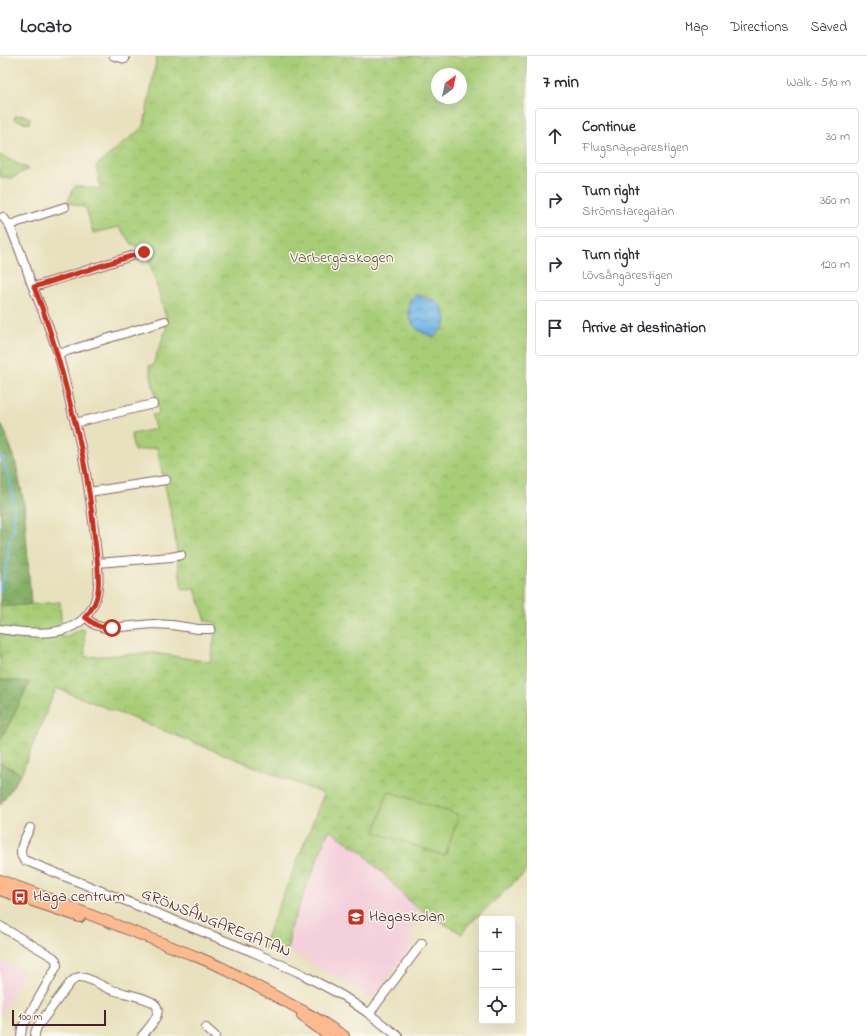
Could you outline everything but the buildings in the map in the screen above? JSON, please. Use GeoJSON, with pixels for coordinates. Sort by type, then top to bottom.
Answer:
{"type":"FeatureCollection","features":[{"type":"Feature","properties":{"kind":"main road"},"geometry":{"type":"LineString","coordinates":[[0,880],[221,967],[319,1020],[344,1036]]}},
{"type":"Feature","properties":{"kind":"main road"},"geometry":{"type":"LineString","coordinates":[[0,890],[166,945]]}},
{"type":"Feature","properties":{"kind":"main road"},"geometry":{"type":"LineString","coordinates":[[275,996],[329,1036]]}},
{"type":"Feature","properties":{"kind":"street"},"geometry":{"type":"LineString","coordinates":[[114,56],[125,59]]}},
{"type":"Feature","properties":{"kind":"street"},"geometry":{"type":"LineString","coordinates":[[10,226],[65,207]]}},
{"type":"Feature","properties":{"kind":"street"},"geometry":{"type":"LineString","coordinates":[[0,629],[26,633],[52,632],[72,627],[90,612],[98,590],[97,563],[89,492],[79,438],[58,355],[40,301],[10,226],[3,217]]}},
{"type":"Feature","properties":{"kind":"street"},"geometry":{"type":"LineString","coordinates":[[34,287],[144,252]]}},
{"type":"Feature","properties":{"kind":"street"},"geometry":{"type":"LineString","coordinates":[[58,355],[165,321]]}},
{"type":"Feature","properties":{"kind":"street"},"geometry":{"type":"LineString","coordinates":[[75,423],[154,404]]}},
{"type":"Feature","properties":{"kind":"street"},"geometry":{"type":"LineString","coordinates":[[89,492],[166,480]]}},
{"type":"Feature","properties":{"kind":"street"},"geometry":{"type":"LineString","coordinates":[[97,563],[181,555]]}},
{"type":"Feature","properties":{"kind":"street"},"geometry":{"type":"LineString","coordinates":[[85,617],[95,625],[105,628],[121,628],[153,624],[211,629]]}},
{"type":"Feature","properties":{"kind":"street","name":"GRÖNSÅNGAREGATAN"},"geometry":{"type":"LineString","coordinates":[[30,828],[21,847],[20,853],[24,860],[284,965],[343,996],[398,1036]]}},
{"type":"Feature","properties":{"kind":"street"},"geometry":{"type":"LineString","coordinates":[[0,926],[53,956],[56,960],[57,966],[22,1028],[21,1036]]}},
{"type":"Feature","properties":{"kind":"street"},"geometry":{"type":"LineString","coordinates":[[368,1013],[372,1010],[422,943]]}},
{"type":"Feature","properties":{"kind":"street"},"geometry":{"type":"LineString","coordinates":[[35,1036],[37,1027],[70,983],[79,977],[112,990],[154,1003],[158,1008],[158,1013],[156,1018],[142,1036]]}},
{"type":"Feature","properties":{"kind":"street"},"geometry":{"type":"LineString","coordinates":[[206,1028],[215,1036]]}},
{"type":"Feature","properties":{"kind":"shaded area","name":"Hagaskolan"},"geometry":{"type":"Polygon","coordinates":[[[329,830],[361,851],[414,906],[421,911],[413,923],[411,947],[372,998],[288,949],[290,929],[329,830]]]}},
{"type":"Feature","properties":{"kind":"shaded area"},"geometry":{"type":"Polygon","coordinates":[[[0,960],[24,973],[0,1018],[0,960]]]}},
{"type":"Feature","properties":{"kind":"green space","name":"Varbergaskogen"},"geometry":{"type":"Polygon","coordinates":[[[157,56],[527,56],[527,871],[467,926],[462,934],[414,906],[361,851],[329,830],[290,929],[288,949],[262,948],[324,794],[56,688],[21,774],[0,762],[0,742],[30,682],[0,679],[0,607],[60,602],[62,638],[84,628],[85,657],[154,653],[210,662],[217,623],[206,621],[195,589],[182,590],[173,523],[157,448],[134,451],[131,434],[155,429],[152,415],[159,414],[149,366],[153,365],[166,329],[166,317],[150,263],[143,249],[132,244],[119,227],[93,233],[86,208],[67,202],[75,186],[101,189],[96,166],[144,126],[157,56]]]}},
{"type":"Feature","properties":{"kind":"green space"},"geometry":{"type":"Polygon","coordinates":[[[16,115],[23,115],[30,118],[29,124],[14,119],[16,115]]]}},
{"type":"Feature","properties":{"kind":"green space"},"geometry":{"type":"Polygon","coordinates":[[[0,155],[28,169],[12,178],[0,177],[0,155]]]}},
{"type":"Feature","properties":{"kind":"green space"},"geometry":{"type":"Polygon","coordinates":[[[0,422],[15,460],[24,503],[31,604],[0,607],[1,522],[0,422]]]}},
{"type":"Feature","properties":{"kind":"green space"},"geometry":{"type":"Polygon","coordinates":[[[0,679],[30,681],[0,742],[0,679]]]}},
{"type":"Feature","properties":{"kind":"green space"},"geometry":{"type":"Polygon","coordinates":[[[0,762],[21,774],[0,805],[0,762]]]}},
{"type":"Feature","properties":{"kind":"green space"},"geometry":{"type":"Polygon","coordinates":[[[388,791],[459,815],[445,856],[375,832],[388,791]]]}},
{"type":"Feature","properties":{"kind":"water"},"geometry":{"type":"Polygon","coordinates":[[[417,295],[436,301],[443,310],[446,318],[444,325],[434,337],[421,332],[416,328],[410,319],[410,299],[417,295]]]}},
{"type":"Feature","properties":{"kind":"waterway"},"geometry":{"type":"LineString","coordinates":[[0,453],[12,489],[14,512],[14,528],[9,543],[8,557],[0,591]]}},
{"type":"Feature","properties":{"kind":"place","name":"Haga centrum"},"geometry":{"type":"Point","coordinates":[20,897]}},
{"type":"Feature","properties":{"kind":"place","name":"Hagaskolan"},"geometry":{"type":"Point","coordinates":[356,917]}},
{"type":"Feature","properties":{"kind":"route"},"geometry":{"type":"LineString","coordinates":[[112,628],[105,628],[95,625],[85,617],[90,612],[98,590],[97,563],[89,492],[79,438],[63,373],[40,301],[34,287],[144,252]]}}]}
